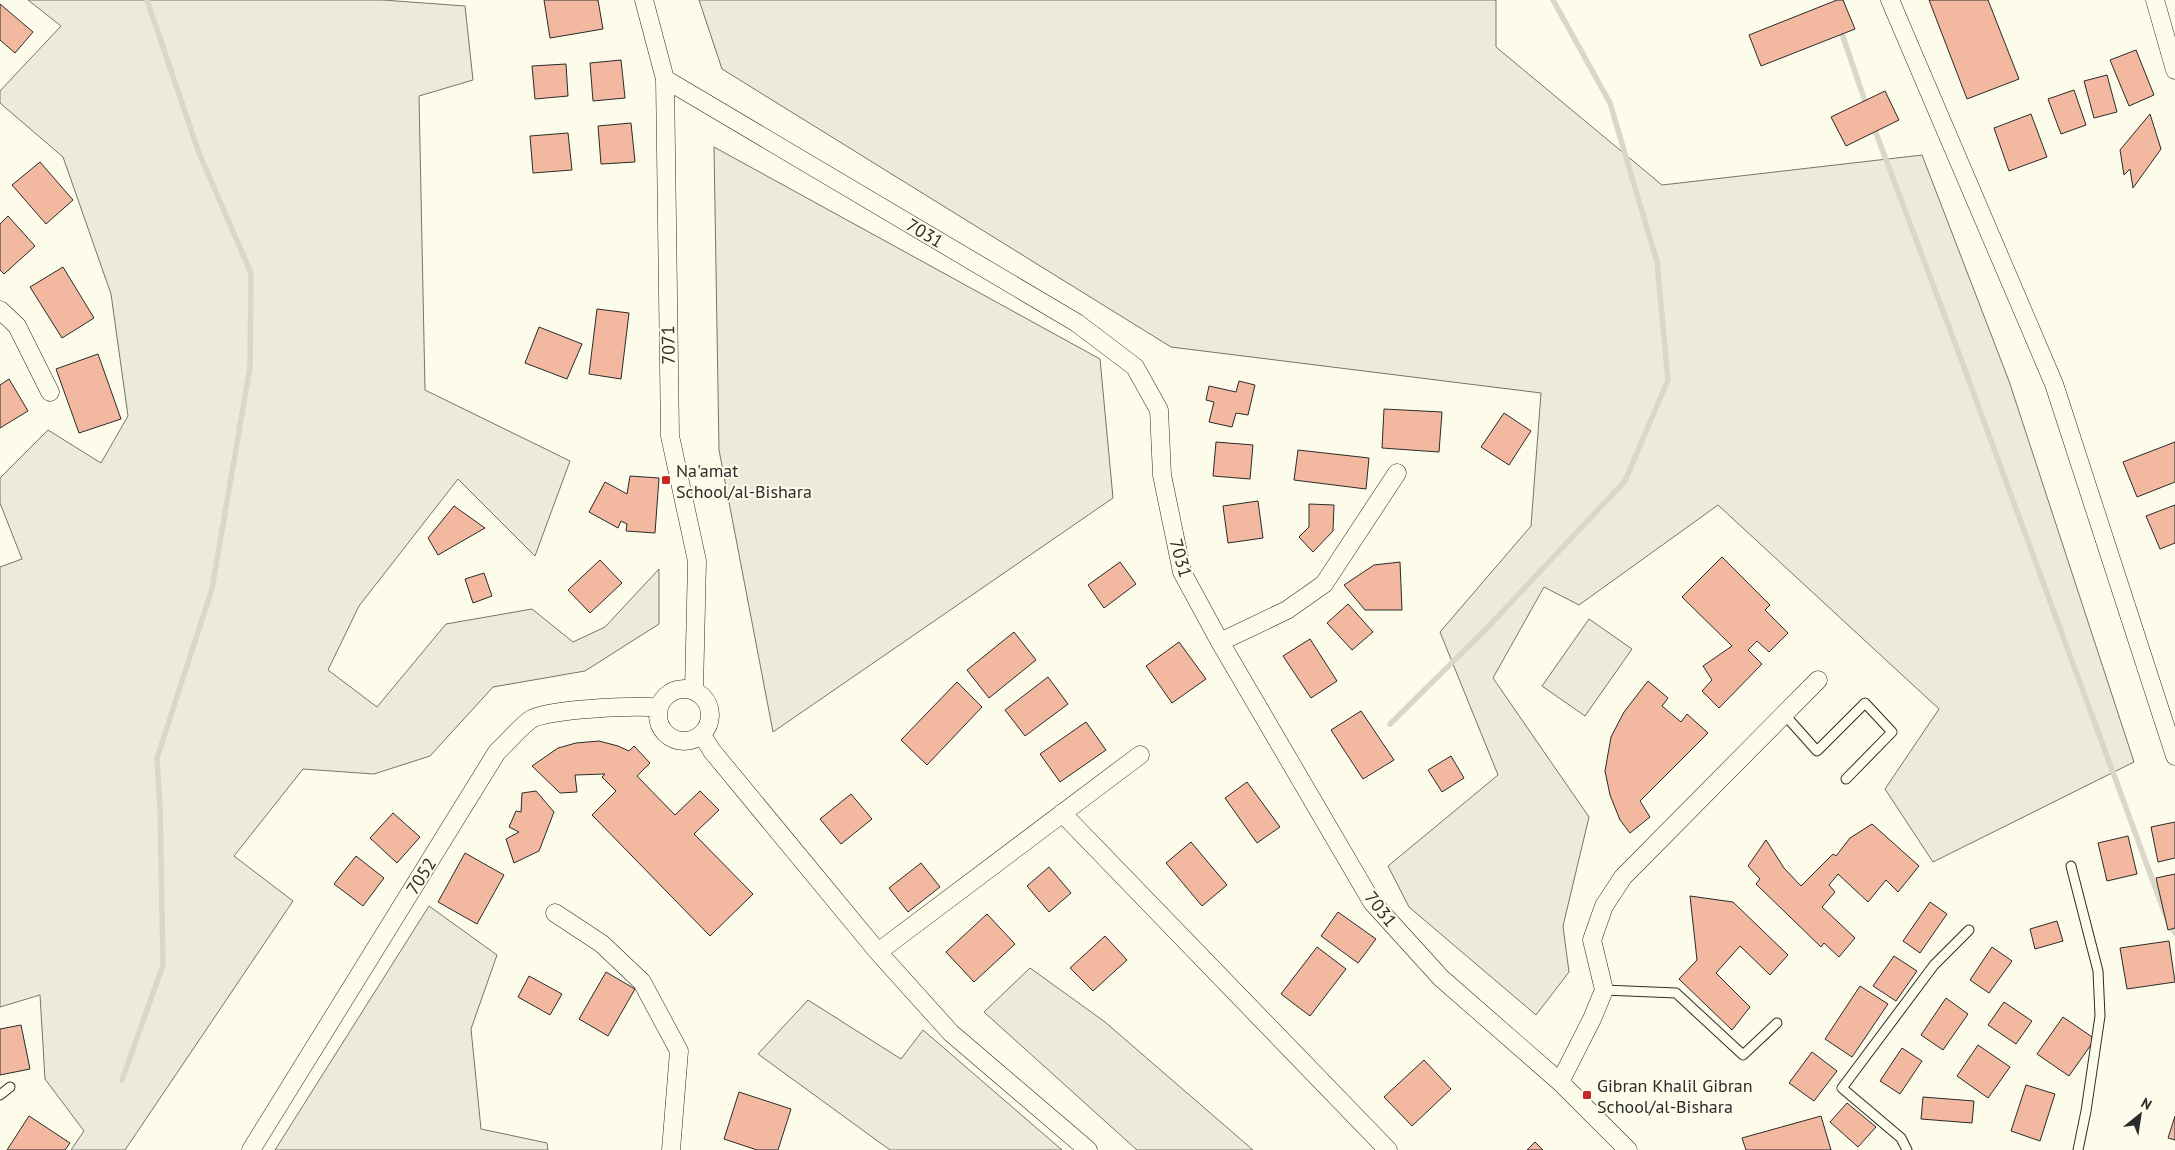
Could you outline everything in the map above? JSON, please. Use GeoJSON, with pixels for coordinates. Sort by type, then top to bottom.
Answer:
{"type":"FeatureCollection","features":[{"type":"Feature","properties":{"kind":"street","name":"7071"},"geometry":{"type":"LineString","coordinates":[[644,0],[665,79],[670,436],[697,561],[694,690]]}},
{"type":"Feature","properties":{"kind":"street"},"geometry":{"type":"LineString","coordinates":[[1890,0],[2054,384],[2175,756]]}},
{"type":"Feature","properties":{"kind":"street"},"geometry":{"type":"LineString","coordinates":[[2155,0],[2175,70]]}},
{"type":"Feature","properties":{"kind":"street","name":"7031"},"geometry":{"type":"LineString","coordinates":[[665,79],[1077,323],[1135,367],[1160,410],[1162,475],[1182,572],[1220,642],[1372,902],[1441,978],[1560,1082],[1628,1150]]}},
{"type":"Feature","properties":{"kind":"street"},"geometry":{"type":"LineString","coordinates":[[0,310],[18,326],[50,392]]}},
{"type":"Feature","properties":{"kind":"street"},"geometry":{"type":"LineString","coordinates":[[1220,642],[1287,610],[1324,584],[1397,473]]}},
{"type":"Feature","properties":{"kind":"street"},"geometry":{"type":"LineString","coordinates":[[1560,1082],[1592,1019],[1604,990],[1592,940],[1604,906],[1623,877],[1818,680]]}},
{"type":"Feature","properties":{"kind":"street"},"geometry":{"type":"LineString","coordinates":[[684,688],[694,690],[707,701],[710,708],[711,718],[708,728],[702,735],[686,741],[671,738],[660,725],[658,717],[659,708],[666,696],[673,690],[684,688]]}},
{"type":"Feature","properties":{"kind":"street","name":"7052"},"geometry":{"type":"LineString","coordinates":[[251,1150],[497,752],[531,718],[565,711],[643,705],[659,708]]}},
{"type":"Feature","properties":{"kind":"street"},"geometry":{"type":"LineString","coordinates":[[702,735],[712,751],[878,952],[951,1033],[1088,1150]]}},
{"type":"Feature","properties":{"kind":"street"},"geometry":{"type":"LineString","coordinates":[[878,952],[1140,755]]}},
{"type":"Feature","properties":{"kind":"street"},"geometry":{"type":"LineString","coordinates":[[1062,813],[1388,1150]]}},
{"type":"Feature","properties":{"kind":"street"},"geometry":{"type":"LineString","coordinates":[[555,913],[602,944],[642,982],[679,1051],[671,1150]]}},
{"type":"Feature","properties":{"kind":"lane"},"geometry":{"type":"LineString","coordinates":[[1784,714],[1817,751],[1865,703],[1892,732],[1846,779]]}},
{"type":"Feature","properties":{"kind":"lane"},"geometry":{"type":"LineString","coordinates":[[2071,866],[2098,971],[2100,1016],[2086,1111],[2078,1150]]}},
{"type":"Feature","properties":{"kind":"lane"},"geometry":{"type":"LineString","coordinates":[[1907,1150],[1901,1138],[1842,1088],[1934,965],[1969,930]]}},
{"type":"Feature","properties":{"kind":"lane"},"geometry":{"type":"LineString","coordinates":[[1604,990],[1676,993],[1743,1055],[1777,1023]]}},
{"type":"Feature","properties":{"kind":"lane"},"geometry":{"type":"LineString","coordinates":[[0,1095],[10,1087]]}},
{"type":"Feature","properties":{"kind":"shaded area"},"geometry":{"type":"Polygon","coordinates":[[[28,0],[383,0],[465,6],[473,80],[419,96],[425,390],[570,461],[535,556],[458,479],[359,606],[328,670],[377,707],[446,624],[532,609],[573,642],[605,627],[659,569],[659,624],[585,671],[493,687],[430,756],[374,774],[303,769],[234,856],[293,901],[125,1150],[71,1150],[84,1131],[45,1079],[40,995],[0,1007],[0,567],[22,559],[0,503],[0,478],[48,430],[101,463],[128,416],[111,294],[63,157],[0,103],[0,91],[61,26],[28,0]]]}},
{"type":"Feature","properties":{"kind":"shaded area"},"geometry":{"type":"Polygon","coordinates":[[[699,0],[1496,0],[1496,47],[1662,185],[1922,155],[2009,381],[2134,762],[1933,862],[1885,789],[1939,709],[1718,505],[1579,605],[1544,587],[1493,678],[1589,817],[1563,926],[1569,972],[1536,1015],[1409,907],[1388,866],[1498,775],[1440,632],[1531,526],[1541,393],[1171,347],[722,69],[699,0]]]}},
{"type":"Feature","properties":{"kind":"shaded area"},"geometry":{"type":"Polygon","coordinates":[[[714,147],[1100,359],[1113,498],[773,732],[719,450],[714,147]]]}},
{"type":"Feature","properties":{"kind":"shaded area"},"geometry":{"type":"Polygon","coordinates":[[[1589,619],[1632,649],[1585,716],[1542,686],[1589,619]]]}},
{"type":"Feature","properties":{"kind":"shaded area"},"geometry":{"type":"Polygon","coordinates":[[[429,906],[497,955],[471,1029],[481,1129],[547,1143],[548,1150],[275,1150],[429,906]]]}},
{"type":"Feature","properties":{"kind":"shaded area"},"geometry":{"type":"Polygon","coordinates":[[[1030,968],[1105,1022],[1253,1150],[1137,1150],[984,1012],[1030,968]]]}},
{"type":"Feature","properties":{"kind":"shaded area"},"geometry":{"type":"Polygon","coordinates":[[[808,1000],[901,1059],[923,1030],[1062,1150],[890,1150],[758,1054],[808,1000]]]}},
{"type":"Feature","properties":{"kind":"building"},"geometry":{"type":"Polygon","coordinates":[[[544,0],[598,0],[603,29],[550,38],[544,0]]]}},
{"type":"Feature","properties":{"kind":"building"},"geometry":{"type":"Polygon","coordinates":[[[1837,0],[1843,0],[1855,29],[1761,66],[1749,35],[1837,0]]]}},
{"type":"Feature","properties":{"kind":"building"},"geometry":{"type":"Polygon","coordinates":[[[1929,0],[1988,0],[2019,79],[1967,99],[1929,0]]]}},
{"type":"Feature","properties":{"kind":"building"},"geometry":{"type":"Polygon","coordinates":[[[0,4],[33,32],[15,53],[0,40],[0,4]]]}},
{"type":"Feature","properties":{"kind":"building"},"geometry":{"type":"Polygon","coordinates":[[[2136,50],[2154,95],[2129,106],[2110,60],[2136,50]]]}},
{"type":"Feature","properties":{"kind":"building"},"geometry":{"type":"Polygon","coordinates":[[[621,60],[625,98],[593,101],[590,63],[621,60]]]}},
{"type":"Feature","properties":{"kind":"building"},"geometry":{"type":"Polygon","coordinates":[[[566,64],[568,96],[535,99],[532,66],[566,64]]]}},
{"type":"Feature","properties":{"kind":"building"},"geometry":{"type":"Polygon","coordinates":[[[2107,75],[2117,112],[2094,118],[2084,81],[2107,75]]]}},
{"type":"Feature","properties":{"kind":"building"},"geometry":{"type":"Polygon","coordinates":[[[2074,90],[2086,125],[2061,134],[2048,99],[2074,90]]]}},
{"type":"Feature","properties":{"kind":"building"},"geometry":{"type":"Polygon","coordinates":[[[1885,91],[1899,120],[1846,146],[1831,117],[1885,91]]]}},
{"type":"Feature","properties":{"kind":"building"},"geometry":{"type":"Polygon","coordinates":[[[2031,114],[2047,157],[2009,171],[1994,128],[2031,114]]]}},
{"type":"Feature","properties":{"kind":"building"},"geometry":{"type":"Polygon","coordinates":[[[2150,114],[2161,149],[2133,188],[2130,169],[2124,175],[2120,150],[2150,114]]]}},
{"type":"Feature","properties":{"kind":"building"},"geometry":{"type":"Polygon","coordinates":[[[631,123],[635,162],[601,164],[598,126],[631,123]]]}},
{"type":"Feature","properties":{"kind":"building"},"geometry":{"type":"Polygon","coordinates":[[[568,133],[572,170],[533,173],[530,136],[568,133]]]}},
{"type":"Feature","properties":{"kind":"building"},"geometry":{"type":"Polygon","coordinates":[[[40,162],[73,200],[46,224],[12,185],[40,162]]]}},
{"type":"Feature","properties":{"kind":"building"},"geometry":{"type":"Polygon","coordinates":[[[8,216],[35,246],[4,274],[0,270],[0,224],[8,216]]]}},
{"type":"Feature","properties":{"kind":"building"},"geometry":{"type":"Polygon","coordinates":[[[63,267],[94,318],[62,338],[30,287],[63,267]]]}},
{"type":"Feature","properties":{"kind":"building"},"geometry":{"type":"Polygon","coordinates":[[[597,309],[629,313],[621,379],[589,374],[597,309]]]}},
{"type":"Feature","properties":{"kind":"building"},"geometry":{"type":"Polygon","coordinates":[[[539,327],[582,344],[567,379],[525,363],[539,327]]]}},
{"type":"Feature","properties":{"kind":"building"},"geometry":{"type":"Polygon","coordinates":[[[98,354],[121,419],[79,433],[56,369],[98,354]]]}},
{"type":"Feature","properties":{"kind":"building"},"geometry":{"type":"Polygon","coordinates":[[[9,379],[28,411],[0,428],[0,385],[9,379]]]}},
{"type":"Feature","properties":{"kind":"building"},"geometry":{"type":"Polygon","coordinates":[[[1239,381],[1255,385],[1248,415],[1236,413],[1232,427],[1209,422],[1214,402],[1206,400],[1209,386],[1236,392],[1239,381]]]}},
{"type":"Feature","properties":{"kind":"building"},"geometry":{"type":"Polygon","coordinates":[[[1384,409],[1442,412],[1439,452],[1382,448],[1384,409]]]}},
{"type":"Feature","properties":{"kind":"building"},"geometry":{"type":"Polygon","coordinates":[[[1504,413],[1531,431],[1509,465],[1481,447],[1504,413]]]}},
{"type":"Feature","properties":{"kind":"building"},"geometry":{"type":"Polygon","coordinates":[[[1216,442],[1253,445],[1250,479],[1213,476],[1216,442]]]}},
{"type":"Feature","properties":{"kind":"building"},"geometry":{"type":"Polygon","coordinates":[[[2175,442],[2175,482],[2137,497],[2123,462],[2175,442]]]}},
{"type":"Feature","properties":{"kind":"building"},"geometry":{"type":"Polygon","coordinates":[[[1298,450],[1369,458],[1366,489],[1294,480],[1298,450]]]}},
{"type":"Feature","properties":{"kind":"building"},"geometry":{"type":"Polygon","coordinates":[[[630,476],[659,478],[655,533],[626,531],[627,524],[621,521],[618,528],[589,512],[605,482],[627,494],[630,476]]]}},
{"type":"Feature","properties":{"kind":"building"},"geometry":{"type":"Polygon","coordinates":[[[1258,501],[1263,538],[1228,543],[1223,506],[1258,501]]]}},
{"type":"Feature","properties":{"kind":"building"},"geometry":{"type":"Polygon","coordinates":[[[1309,504],[1334,505],[1333,531],[1313,552],[1299,537],[1309,527],[1309,504]]]}},
{"type":"Feature","properties":{"kind":"building"},"geometry":{"type":"Polygon","coordinates":[[[2175,505],[2175,543],[2160,549],[2146,516],[2175,505]]]}},
{"type":"Feature","properties":{"kind":"building"},"geometry":{"type":"Polygon","coordinates":[[[454,506],[485,528],[438,555],[428,538],[454,506]]]}},
{"type":"Feature","properties":{"kind":"building"},"geometry":{"type":"Polygon","coordinates":[[[1722,557],[1770,605],[1765,610],[1788,633],[1769,652],[1757,641],[1748,650],[1762,664],[1719,708],[1702,691],[1712,680],[1703,666],[1732,646],[1682,597],[1722,557]]]}},
{"type":"Feature","properties":{"kind":"building"},"geometry":{"type":"Polygon","coordinates":[[[600,560],[622,583],[590,613],[568,590],[600,560]]]}},
{"type":"Feature","properties":{"kind":"building"},"geometry":{"type":"Polygon","coordinates":[[[1120,562],[1136,584],[1104,608],[1088,585],[1120,562]]]}},
{"type":"Feature","properties":{"kind":"building"},"geometry":{"type":"Polygon","coordinates":[[[1400,562],[1402,610],[1365,610],[1344,585],[1374,565],[1400,562]]]}},
{"type":"Feature","properties":{"kind":"building"},"geometry":{"type":"Polygon","coordinates":[[[484,573],[492,596],[473,603],[465,579],[484,573]]]}},
{"type":"Feature","properties":{"kind":"building"},"geometry":{"type":"Polygon","coordinates":[[[1348,604],[1373,632],[1352,650],[1327,623],[1348,604]]]}},
{"type":"Feature","properties":{"kind":"building"},"geometry":{"type":"Polygon","coordinates":[[[1014,632],[1036,660],[989,698],[967,670],[1014,632]]]}},
{"type":"Feature","properties":{"kind":"building"},"geometry":{"type":"Polygon","coordinates":[[[1310,639],[1337,681],[1311,698],[1283,656],[1310,639]]]}},
{"type":"Feature","properties":{"kind":"building"},"geometry":{"type":"Polygon","coordinates":[[[1179,642],[1206,679],[1172,703],[1146,666],[1179,642]]]}},
{"type":"Feature","properties":{"kind":"building"},"geometry":{"type":"Polygon","coordinates":[[[1048,677],[1068,704],[1025,736],[1005,710],[1048,677]]]}},
{"type":"Feature","properties":{"kind":"building"},"geometry":{"type":"Polygon","coordinates":[[[1648,681],[1668,698],[1662,706],[1681,722],[1687,714],[1708,733],[1640,801],[1650,817],[1630,833],[1620,820],[1610,795],[1605,771],[1611,737],[1624,712],[1648,681]]]}},
{"type":"Feature","properties":{"kind":"building"},"geometry":{"type":"Polygon","coordinates":[[[957,682],[982,707],[927,765],[901,740],[957,682]]]}},
{"type":"Feature","properties":{"kind":"building"},"geometry":{"type":"Polygon","coordinates":[[[1361,711],[1394,760],[1363,779],[1331,730],[1361,711]]]}},
{"type":"Feature","properties":{"kind":"building"},"geometry":{"type":"Polygon","coordinates":[[[1086,722],[1106,750],[1060,782],[1040,754],[1086,722]]]}},
{"type":"Feature","properties":{"kind":"building"},"geometry":{"type":"Polygon","coordinates":[[[599,741],[629,751],[634,746],[650,763],[637,776],[675,815],[700,791],[719,810],[694,834],[753,894],[710,936],[592,815],[616,791],[602,777],[605,774],[575,775],[577,792],[560,793],[532,766],[558,748],[576,743],[599,741]]]}},
{"type":"Feature","properties":{"kind":"building"},"geometry":{"type":"Polygon","coordinates":[[[1451,756],[1464,778],[1442,792],[1428,770],[1451,756]]]}},
{"type":"Feature","properties":{"kind":"building"},"geometry":{"type":"Polygon","coordinates":[[[1247,782],[1280,827],[1257,843],[1225,798],[1247,782]]]}},
{"type":"Feature","properties":{"kind":"building"},"geometry":{"type":"Polygon","coordinates":[[[536,791],[554,812],[539,851],[514,863],[506,839],[519,832],[509,827],[516,811],[521,812],[522,793],[536,791]]]}},
{"type":"Feature","properties":{"kind":"building"},"geometry":{"type":"Polygon","coordinates":[[[851,794],[872,819],[841,844],[820,819],[851,794]]]}},
{"type":"Feature","properties":{"kind":"building"},"geometry":{"type":"Polygon","coordinates":[[[393,813],[420,837],[397,863],[370,838],[393,813]]]}},
{"type":"Feature","properties":{"kind":"building"},"geometry":{"type":"Polygon","coordinates":[[[2175,822],[2175,858],[2158,862],[2151,827],[2175,822]]]}},
{"type":"Feature","properties":{"kind":"building"},"geometry":{"type":"Polygon","coordinates":[[[1872,824],[1919,866],[1898,892],[1886,880],[1868,902],[1838,874],[1829,885],[1835,892],[1822,907],[1855,938],[1839,957],[1824,943],[1821,947],[1756,884],[1760,879],[1748,866],[1766,840],[1784,868],[1801,886],[1833,854],[1836,856],[1850,838],[1872,824]]]}},
{"type":"Feature","properties":{"kind":"building"},"geometry":{"type":"Polygon","coordinates":[[[2128,836],[2137,874],[2107,881],[2098,843],[2128,836]]]}},
{"type":"Feature","properties":{"kind":"building"},"geometry":{"type":"Polygon","coordinates":[[[1191,842],[1227,885],[1202,906],[1166,863],[1191,842]]]}},
{"type":"Feature","properties":{"kind":"building"},"geometry":{"type":"Polygon","coordinates":[[[465,853],[504,875],[477,924],[438,902],[465,853]]]}},
{"type":"Feature","properties":{"kind":"building"},"geometry":{"type":"Polygon","coordinates":[[[356,856],[384,878],[363,906],[334,884],[356,856]]]}},
{"type":"Feature","properties":{"kind":"building"},"geometry":{"type":"Polygon","coordinates":[[[921,863],[940,887],[908,912],[889,888],[921,863]]]}},
{"type":"Feature","properties":{"kind":"building"},"geometry":{"type":"Polygon","coordinates":[[[1049,867],[1071,893],[1049,912],[1027,886],[1049,867]]]}},
{"type":"Feature","properties":{"kind":"building"},"geometry":{"type":"Polygon","coordinates":[[[2175,874],[2175,928],[2168,930],[2156,878],[2175,874]]]}},
{"type":"Feature","properties":{"kind":"building"},"geometry":{"type":"Polygon","coordinates":[[[1690,896],[1733,902],[1788,955],[1770,975],[1740,946],[1716,973],[1750,1007],[1732,1030],[1679,979],[1697,960],[1690,896]]]}},
{"type":"Feature","properties":{"kind":"building"},"geometry":{"type":"Polygon","coordinates":[[[1930,902],[1947,914],[1920,953],[1903,941],[1930,902]]]}},
{"type":"Feature","properties":{"kind":"building"},"geometry":{"type":"Polygon","coordinates":[[[1338,912],[1376,939],[1358,963],[1321,936],[1338,912]]]}},
{"type":"Feature","properties":{"kind":"building"},"geometry":{"type":"Polygon","coordinates":[[[987,914],[1015,944],[974,982],[946,952],[987,914]]]}},
{"type":"Feature","properties":{"kind":"building"},"geometry":{"type":"Polygon","coordinates":[[[2057,921],[2063,941],[2035,949],[2030,929],[2057,921]]]}},
{"type":"Feature","properties":{"kind":"building"},"geometry":{"type":"Polygon","coordinates":[[[1105,936],[1127,960],[1093,991],[1070,968],[1105,936]]]}},
{"type":"Feature","properties":{"kind":"building"},"geometry":{"type":"Polygon","coordinates":[[[2169,941],[2175,982],[2127,989],[2120,948],[2169,941]]]}},
{"type":"Feature","properties":{"kind":"building"},"geometry":{"type":"Polygon","coordinates":[[[1317,947],[1346,969],[1310,1016],[1281,994],[1317,947]]]}},
{"type":"Feature","properties":{"kind":"building"},"geometry":{"type":"Polygon","coordinates":[[[1992,947],[2012,961],[1989,993],[1970,980],[1992,947]]]}},
{"type":"Feature","properties":{"kind":"building"},"geometry":{"type":"Polygon","coordinates":[[[1894,956],[1917,971],[1896,1001],[1873,986],[1894,956]]]}},
{"type":"Feature","properties":{"kind":"building"},"geometry":{"type":"Polygon","coordinates":[[[606,972],[635,989],[608,1036],[579,1019],[606,972]]]}},
{"type":"Feature","properties":{"kind":"building"},"geometry":{"type":"Polygon","coordinates":[[[529,976],[562,994],[550,1015],[518,997],[529,976]]]}},
{"type":"Feature","properties":{"kind":"building"},"geometry":{"type":"Polygon","coordinates":[[[1860,986],[1888,1004],[1852,1057],[1825,1039],[1860,986]]]}},
{"type":"Feature","properties":{"kind":"building"},"geometry":{"type":"Polygon","coordinates":[[[1946,998],[1968,1014],[1943,1050],[1921,1035],[1946,998]]]}},
{"type":"Feature","properties":{"kind":"building"},"geometry":{"type":"Polygon","coordinates":[[[2004,1002],[2032,1021],[2016,1044],[1988,1025],[2004,1002]]]}},
{"type":"Feature","properties":{"kind":"building"},"geometry":{"type":"Polygon","coordinates":[[[2063,1017],[2095,1039],[2069,1076],[2037,1054],[2063,1017]]]}},
{"type":"Feature","properties":{"kind":"building"},"geometry":{"type":"Polygon","coordinates":[[[21,1025],[30,1069],[0,1075],[0,1029],[21,1025]]]}},
{"type":"Feature","properties":{"kind":"building"},"geometry":{"type":"Polygon","coordinates":[[[1978,1045],[2010,1067],[1988,1098],[1957,1076],[1978,1045]]]}},
{"type":"Feature","properties":{"kind":"building"},"geometry":{"type":"Polygon","coordinates":[[[1902,1048],[1922,1061],[1900,1094],[1880,1081],[1902,1048]]]}},
{"type":"Feature","properties":{"kind":"building"},"geometry":{"type":"Polygon","coordinates":[[[1812,1052],[1837,1071],[1814,1101],[1789,1083],[1812,1052]]]}},
{"type":"Feature","properties":{"kind":"building"},"geometry":{"type":"Polygon","coordinates":[[[1424,1060],[1451,1089],[1412,1126],[1384,1097],[1424,1060]]]}},
{"type":"Feature","properties":{"kind":"building"},"geometry":{"type":"Polygon","coordinates":[[[2026,1085],[2055,1094],[2040,1141],[2011,1131],[2026,1085]]]}},
{"type":"Feature","properties":{"kind":"building"},"geometry":{"type":"Polygon","coordinates":[[[739,1092],[791,1109],[778,1150],[757,1150],[724,1139],[739,1092]]]}},
{"type":"Feature","properties":{"kind":"building"},"geometry":{"type":"Polygon","coordinates":[[[1923,1097],[1974,1101],[1972,1123],[1921,1119],[1923,1097]]]}},
{"type":"Feature","properties":{"kind":"building"},"geometry":{"type":"Polygon","coordinates":[[[1847,1103],[1876,1127],[1858,1147],[1830,1122],[1847,1103]]]}},
{"type":"Feature","properties":{"kind":"building"},"geometry":{"type":"Polygon","coordinates":[[[29,1116],[70,1143],[65,1150],[7,1150],[29,1116]]]}},
{"type":"Feature","properties":{"kind":"building"},"geometry":{"type":"Polygon","coordinates":[[[1821,1116],[1831,1150],[1746,1150],[1742,1138],[1821,1116]]]}},
{"type":"Feature","properties":{"kind":"building"},"geometry":{"type":"Polygon","coordinates":[[[2175,1116],[2175,1140],[2168,1138],[2175,1116]]]}},
{"type":"Feature","properties":{"kind":"building"},"geometry":{"type":"Polygon","coordinates":[[[1535,1142],[1543,1150],[1527,1150],[1535,1142]]]}},
{"type":"Feature","properties":{"kind":"waterway"},"geometry":{"type":"LineString","coordinates":[[122,1080],[163,965],[160,806],[157,758],[212,589],[250,367],[251,273],[199,153],[147,0]]}},
{"type":"Feature","properties":{"kind":"waterway"},"geometry":{"type":"LineString","coordinates":[[1390,724],[1487,628],[1625,481],[1668,380],[1657,262],[1610,103],[1553,0]]}},
{"type":"Feature","properties":{"kind":"waterway"},"geometry":{"type":"LineString","coordinates":[[1840,28],[1867,107]]}},
{"type":"Feature","properties":{"kind":"waterway"},"geometry":{"type":"LineString","coordinates":[[1873,125],[2165,914],[2175,933]]}},
{"type":"Feature","properties":{"kind":"place","name":"Na'amat School/al-Bishara"},"geometry":{"type":"Point","coordinates":[666,480]}},
{"type":"Feature","properties":{"kind":"place","name":"Gibran Khalil Gibran School/al-Bishara"},"geometry":{"type":"Point","coordinates":[1587,1095]}}]}
